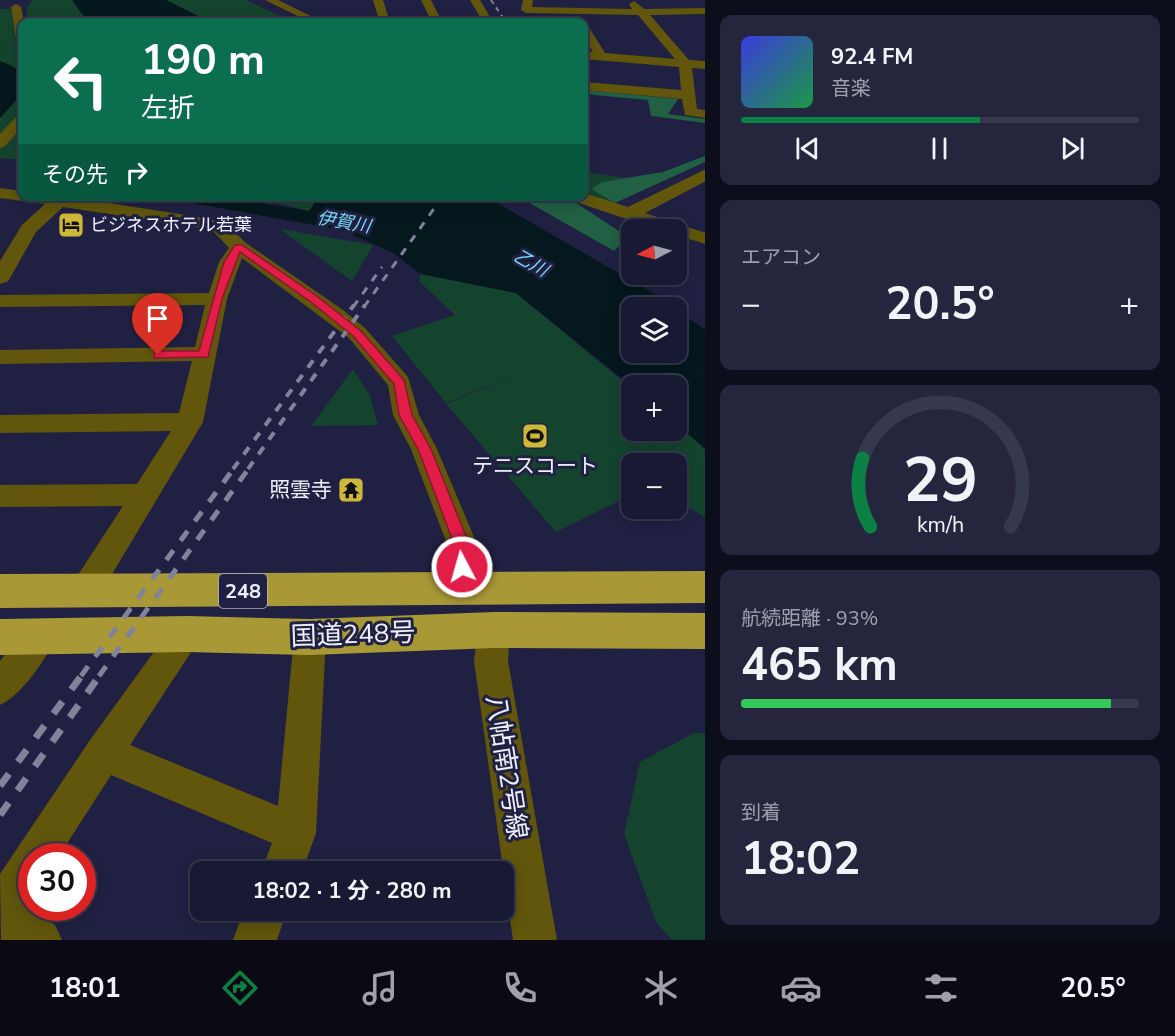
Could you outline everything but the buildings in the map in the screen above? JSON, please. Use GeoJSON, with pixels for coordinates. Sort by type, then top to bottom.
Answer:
{"type":"FeatureCollection","features":[{"type":"Feature","properties":{"kind":"highway","name":"国道248号"},"geometry":{"type":"LineString","coordinates":[[0,591],[705,587]]}},
{"type":"Feature","properties":{"kind":"highway","name":"国道248号"},"geometry":{"type":"LineString","coordinates":[[0,637],[187,634],[310,637],[494,630],[705,631]]}},
{"type":"Feature","properties":{"kind":"street"},"geometry":{"type":"LineString","coordinates":[[270,0],[309,18]]}},
{"type":"Feature","properties":{"kind":"street"},"geometry":{"type":"LineString","coordinates":[[378,0],[383,18]]}},
{"type":"Feature","properties":{"kind":"street"},"geometry":{"type":"LineString","coordinates":[[426,0],[435,18]]}},
{"type":"Feature","properties":{"kind":"street"},"geometry":{"type":"LineString","coordinates":[[475,0],[486,18]]}},
{"type":"Feature","properties":{"kind":"street"},"geometry":{"type":"LineString","coordinates":[[629,0],[684,63],[690,112],[705,114]]}},
{"type":"Feature","properties":{"kind":"street"},"geometry":{"type":"LineString","coordinates":[[527,5],[573,11],[700,12],[705,24]]}},
{"type":"Feature","properties":{"kind":"street"},"geometry":{"type":"LineString","coordinates":[[573,11],[577,18]]}},
{"type":"Feature","properties":{"kind":"street"},"geometry":{"type":"LineString","coordinates":[[588,35],[601,56]]}},
{"type":"Feature","properties":{"kind":"street"},"geometry":{"type":"LineString","coordinates":[[588,55],[705,65]]}},
{"type":"Feature","properties":{"kind":"street"},"geometry":{"type":"LineString","coordinates":[[588,86],[688,95]]}},
{"type":"Feature","properties":{"kind":"street"},"geometry":{"type":"LineString","coordinates":[[0,143],[18,123]]}},
{"type":"Feature","properties":{"kind":"street"},"geometry":{"type":"LineString","coordinates":[[629,214],[705,174]]}},
{"type":"Feature","properties":{"kind":"street"},"geometry":{"type":"LineString","coordinates":[[0,193],[18,195]]}},
{"type":"Feature","properties":{"kind":"street"},"geometry":{"type":"LineString","coordinates":[[0,278],[28,229],[59,201],[205,223],[220,228],[238,247],[350,327],[400,383],[406,415],[424,449],[462,544],[462,567],[486,588]]}},
{"type":"Feature","properties":{"kind":"street"},"geometry":{"type":"LineString","coordinates":[[588,201],[705,239]]}},
{"type":"Feature","properties":{"kind":"street"},"geometry":{"type":"LineString","coordinates":[[85,591],[190,422],[217,299],[229,262],[238,247]]}},
{"type":"Feature","properties":{"kind":"street"},"geometry":{"type":"LineString","coordinates":[[0,302],[217,299]]}},
{"type":"Feature","properties":{"kind":"street"},"geometry":{"type":"LineString","coordinates":[[0,357],[204,354]]}},
{"type":"Feature","properties":{"kind":"street"},"geometry":{"type":"LineString","coordinates":[[0,424],[190,422]]}},
{"type":"Feature","properties":{"kind":"street"},"geometry":{"type":"LineString","coordinates":[[0,496],[143,495]]}},
{"type":"Feature","properties":{"kind":"street","name":"八帖南2号線"},"geometry":{"type":"LineString","coordinates":[[494,630],[491,661],[535,940]]}},
{"type":"Feature","properties":{"kind":"street"},"geometry":{"type":"LineString","coordinates":[[44,843],[103,753],[187,634]]}},
{"type":"Feature","properties":{"kind":"street"},"geometry":{"type":"LineString","coordinates":[[0,688],[40,637]]}},
{"type":"Feature","properties":{"kind":"street"},"geometry":{"type":"LineString","coordinates":[[285,861],[296,832],[310,637]]}},
{"type":"Feature","properties":{"kind":"street"},"geometry":{"type":"LineString","coordinates":[[103,753],[296,832]]}},
{"type":"Feature","properties":{"kind":"street"},"geometry":{"type":"LineString","coordinates":[[18,884],[0,912],[40,940]]}},
{"type":"Feature","properties":{"kind":"street"},"geometry":{"type":"LineString","coordinates":[[255,940],[262,921]]}},
{"type":"Feature","properties":{"kind":"green space"},"geometry":{"type":"Polygon","coordinates":[[[32,0],[72,0],[85,18],[27,18],[27,8],[32,0]]]}},
{"type":"Feature","properties":{"kind":"green space"},"geometry":{"type":"Polygon","coordinates":[[[166,0],[246,0],[284,18],[202,18],[166,0]]]}},
{"type":"Feature","properties":{"kind":"green space"},"geometry":{"type":"Polygon","coordinates":[[[0,9],[11,9],[18,43],[18,160],[0,158],[0,9]]]}},
{"type":"Feature","properties":{"kind":"green space"},"geometry":{"type":"Polygon","coordinates":[[[588,90],[678,99],[668,114],[705,119],[705,123],[651,116],[648,100],[588,94],[588,90]]]}},
{"type":"Feature","properties":{"kind":"green space"},"geometry":{"type":"Polygon","coordinates":[[[705,156],[705,162],[615,203],[591,189],[602,182],[663,172],[705,156]]]}},
{"type":"Feature","properties":{"kind":"green space"},"geometry":{"type":"Polygon","coordinates":[[[588,173],[627,178],[602,182],[592,189],[615,203],[613,205],[588,194],[588,173]]]}},
{"type":"Feature","properties":{"kind":"green space"},"geometry":{"type":"Polygon","coordinates":[[[268,201],[316,201],[309,211],[268,201]]]}},
{"type":"Feature","properties":{"kind":"green space"},"geometry":{"type":"Polygon","coordinates":[[[526,201],[573,201],[621,232],[621,244],[614,251],[526,201]]]}},
{"type":"Feature","properties":{"kind":"green space"},"geometry":{"type":"Polygon","coordinates":[[[280,229],[373,245],[352,281],[280,229]]]}},
{"type":"Feature","properties":{"kind":"green space"},"geometry":{"type":"Polygon","coordinates":[[[421,274],[516,293],[621,380],[621,441],[687,441],[687,433],[705,449],[705,517],[687,507],[687,453],[621,453],[621,500],[556,532],[446,404],[526,370],[446,403],[392,336],[455,315],[419,281],[421,274]]]}},
{"type":"Feature","properties":{"kind":"green space"},"geometry":{"type":"Polygon","coordinates":[[[353,369],[370,396],[378,425],[311,426],[353,369]]]}},
{"type":"Feature","properties":{"kind":"green space"},"geometry":{"type":"Polygon","coordinates":[[[694,733],[705,733],[705,940],[672,940],[656,922],[624,834],[640,762],[694,733]]]}},
{"type":"Feature","properties":{"kind":"water"},"geometry":{"type":"Polygon","coordinates":[[[72,0],[166,0],[202,18],[85,18],[72,0]]]}},
{"type":"Feature","properties":{"kind":"water"},"geometry":{"type":"Polygon","coordinates":[[[0,61],[18,71],[18,98],[0,118],[0,61]]]}},
{"type":"Feature","properties":{"kind":"water"},"geometry":{"type":"Polygon","coordinates":[[[181,201],[248,201],[309,211],[316,201],[494,201],[621,274],[621,285],[639,285],[659,297],[621,297],[621,363],[687,363],[687,317],[705,330],[705,449],[687,433],[687,375],[621,375],[621,378],[516,293],[421,274],[393,253],[342,230],[181,201]]]}},
{"type":"Feature","properties":{"kind":"railway"},"geometry":{"type":"LineString","coordinates":[[491,0],[503,18]]}},
{"type":"Feature","properties":{"kind":"railway"},"geometry":{"type":"LineString","coordinates":[[364,307],[439,201]]}},
{"type":"Feature","properties":{"kind":"railway"},"geometry":{"type":"LineString","coordinates":[[353,307],[382,267]]}},
{"type":"Feature","properties":{"kind":"railway"},"geometry":{"type":"LineString","coordinates":[[233,469],[354,305]]}},
{"type":"Feature","properties":{"kind":"railway"},"geometry":{"type":"LineString","coordinates":[[248,469],[365,305]]}},
{"type":"Feature","properties":{"kind":"railway"},"geometry":{"type":"LineString","coordinates":[[81,676],[234,468]]}},
{"type":"Feature","properties":{"kind":"railway"},"geometry":{"type":"LineString","coordinates":[[99,676],[249,468]]}},
{"type":"Feature","properties":{"kind":"railway"},"geometry":{"type":"LineString","coordinates":[[0,786],[82,675]]}},
{"type":"Feature","properties":{"kind":"railway"},"geometry":{"type":"LineString","coordinates":[[0,815],[100,675]]}},
{"type":"Feature","properties":{"kind":"place","name":"ビジネスホテル若葉"},"geometry":{"type":"Point","coordinates":[71,225]}},
{"type":"Feature","properties":{"kind":"place","name":"テニスコート"},"geometry":{"type":"Point","coordinates":[535,436]}},
{"type":"Feature","properties":{"kind":"place","name":"照雲寺"},"geometry":{"type":"Point","coordinates":[351,490]}},
{"type":"Feature","properties":{"kind":"route"},"geometry":{"type":"LineString","coordinates":[[158,355],[204,354],[217,299],[229,262],[238,247],[315,299],[357,333],[400,383],[406,415],[443,492],[462,544],[462,567]]}},
{"type":"Feature","properties":{"kind":"water label","name":"伊賀川"},"geometry":{"type":"Point","coordinates":[344,222]}},
{"type":"Feature","properties":{"kind":"water label","name":"乙川"},"geometry":{"type":"Point","coordinates":[531,263]}}]}
